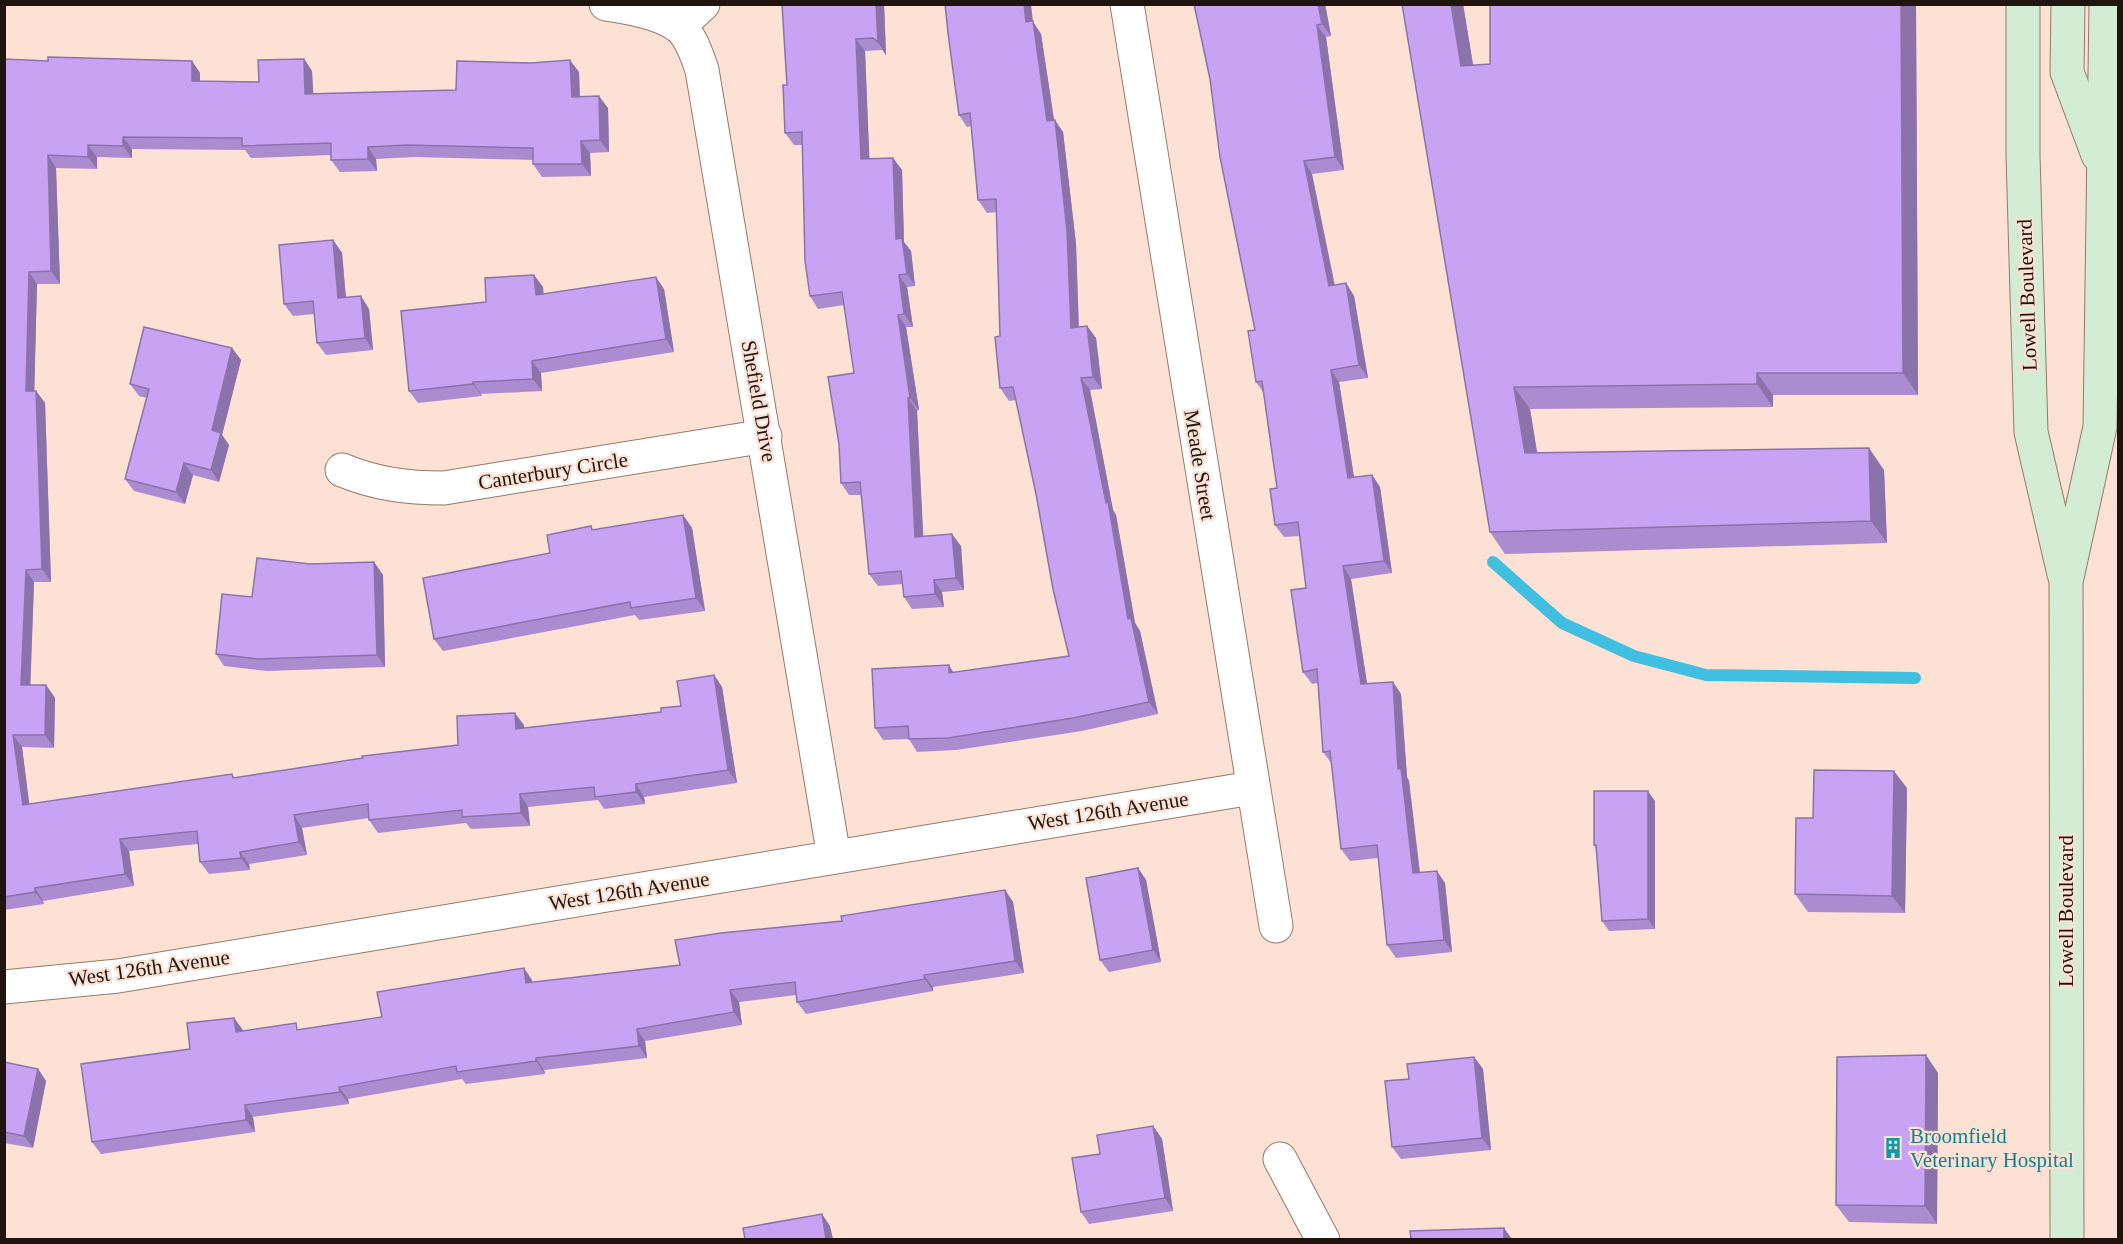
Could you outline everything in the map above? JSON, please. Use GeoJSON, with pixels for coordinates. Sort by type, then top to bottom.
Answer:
{"type":"FeatureCollection","features":[{"type":"Feature","properties":{"kind":"main road","name":"Lowell Boulevard"},"geometry":{"type":"LineString","coordinates":[[2023,4],[2023,155],[2031,432],[2066,582]]}},
{"type":"Feature","properties":{"kind":"main road"},"geometry":{"type":"LineString","coordinates":[[2068,4],[2067,72],[2105,174]]}},
{"type":"Feature","properties":{"kind":"main road","name":"Lowell Boulevard"},"geometry":{"type":"LineString","coordinates":[[2067,1239],[2066,582],[2100,427],[2106,4]]}},
{"type":"Feature","properties":{"kind":"street"},"geometry":{"type":"LineString","coordinates":[[606,4],[654,15],[679,26],[703,4]]}},
{"type":"Feature","properties":{"kind":"street","name":"Meade Street"},"geometry":{"type":"LineString","coordinates":[[1127,4],[1276,926]]}},
{"type":"Feature","properties":{"kind":"street","name":"Shefield Drive"},"geometry":{"type":"LineString","coordinates":[[679,26],[694,47],[702,70],[834,857]]}},
{"type":"Feature","properties":{"kind":"street","name":"Canterbury Circle"},"geometry":{"type":"LineString","coordinates":[[342,470],[369,481],[408,488],[444,488],[765,436]]}},
{"type":"Feature","properties":{"kind":"street","name":"West 126th Avenue"},"geometry":{"type":"LineString","coordinates":[[4,987],[118,976],[1252,788]]}},
{"type":"Feature","properties":{"kind":"street"},"geometry":{"type":"LineString","coordinates":[[1280,1160],[1323,1239]]}},
{"type":"Feature","properties":{"kind":"building"},"geometry":{"type":"Polygon","coordinates":[[[782,4],[876,4],[878,42],[873,38],[856,39],[861,159],[893,158],[896,239],[902,238],[907,274],[899,275],[904,314],[898,315],[910,398],[908,398],[915,537],[952,534],[956,578],[934,580],[935,594],[904,597],[901,571],[869,574],[860,482],[841,483],[839,444],[828,377],[854,373],[842,292],[810,296],[805,261],[802,132],[785,133],[783,85],[787,85],[782,4]]]}},
{"type":"Feature","properties":{"kind":"building"},"geometry":{"type":"Polygon","coordinates":[[[945,4],[1024,4],[1026,22],[1033,21],[1047,121],[1055,120],[1067,231],[1071,328],[1087,326],[1093,377],[1081,378],[1106,503],[1108,502],[1128,619],[1131,618],[1149,702],[1073,718],[948,738],[909,739],[908,726],[875,728],[872,669],[949,665],[949,673],[1069,656],[1053,589],[1013,387],[1000,388],[995,337],[1000,336],[996,199],[978,200],[970,113],[959,115],[945,4]]]}},
{"type":"Feature","properties":{"kind":"building"},"geometry":{"type":"Polygon","coordinates":[[[1194,4],[1318,4],[1322,24],[1317,25],[1335,157],[1304,161],[1329,286],[1346,283],[1359,365],[1331,370],[1348,478],[1372,475],[1384,561],[1343,566],[1361,684],[1393,682],[1398,769],[1401,768],[1413,873],[1437,871],[1444,940],[1387,945],[1377,845],[1341,849],[1330,751],[1323,752],[1317,669],[1303,672],[1291,590],[1306,588],[1298,522],[1275,525],[1270,489],[1277,488],[1262,381],[1256,382],[1248,331],[1255,330],[1220,157],[1210,79],[1194,4]]]}},
{"type":"Feature","properties":{"kind":"building"},"geometry":{"type":"Polygon","coordinates":[[[1402,4],[1451,4],[1461,66],[1490,64],[1490,4],[1901,4],[1903,373],[1757,373],[1757,384],[1514,387],[1525,453],[1869,448],[1871,521],[1490,532],[1402,4]]]}},
{"type":"Feature","properties":{"kind":"building"},"geometry":{"type":"Polygon","coordinates":[[[48,57],[192,61],[192,81],[259,82],[258,60],[304,59],[305,94],[456,90],[457,61],[531,63],[570,60],[572,97],[599,96],[600,140],[581,141],[582,164],[533,164],[533,148],[407,145],[368,147],[368,159],[331,160],[331,143],[242,146],[242,138],[123,137],[123,146],[88,145],[88,157],[48,155],[51,271],[29,272],[26,391],[36,391],[42,569],[26,570],[21,685],[46,685],[45,735],[13,735],[23,805],[232,774],[233,778],[363,758],[362,756],[458,745],[457,716],[515,713],[516,729],[661,712],[661,708],[681,706],[677,681],[714,675],[728,770],[636,784],[636,792],[595,797],[594,787],[520,794],[521,813],[462,817],[462,810],[369,820],[368,804],[294,815],[299,842],[240,852],[241,858],[200,862],[197,831],[120,839],[125,874],[35,888],[35,892],[4,897],[4,59],[48,61],[48,57]]]}},
{"type":"Feature","properties":{"kind":"building"},"geometry":{"type":"Polygon","coordinates":[[[333,240],[338,298],[361,296],[365,338],[317,343],[313,301],[284,304],[279,245],[333,240]]]}},
{"type":"Feature","properties":{"kind":"building"},"geometry":{"type":"Polygon","coordinates":[[[534,275],[536,295],[656,277],[666,339],[532,361],[533,379],[473,382],[473,384],[409,391],[401,311],[486,302],[485,278],[534,275]]]}},
{"type":"Feature","properties":{"kind":"building"},"geometry":{"type":"Polygon","coordinates":[[[144,327],[232,348],[212,430],[221,433],[211,470],[184,463],[176,492],[125,479],[149,389],[130,384],[144,327]]]}},
{"type":"Feature","properties":{"kind":"building"},"geometry":{"type":"Polygon","coordinates":[[[683,515],[696,598],[631,608],[630,602],[434,639],[423,578],[550,553],[547,535],[591,526],[592,530],[683,515]]]}},
{"type":"Feature","properties":{"kind":"building"},"geometry":{"type":"Polygon","coordinates":[[[257,558],[310,564],[374,562],[377,655],[258,659],[216,654],[222,594],[252,597],[257,558]]]}},
{"type":"Feature","properties":{"kind":"building"},"geometry":{"type":"Polygon","coordinates":[[[1814,770],[1894,771],[1892,896],[1795,894],[1796,818],[1813,818],[1814,770]]]}},
{"type":"Feature","properties":{"kind":"building"},"geometry":{"type":"Polygon","coordinates":[[[1594,791],[1648,791],[1648,919],[1602,921],[1596,845],[1594,845],[1594,791]]]}},
{"type":"Feature","properties":{"kind":"building"},"geometry":{"type":"Polygon","coordinates":[[[1138,868],[1153,950],[1100,960],[1086,878],[1138,868]]]}},
{"type":"Feature","properties":{"kind":"building"},"geometry":{"type":"Polygon","coordinates":[[[1005,890],[1015,961],[924,975],[925,979],[797,1002],[795,982],[730,990],[734,1012],[637,1029],[639,1046],[536,1058],[536,1061],[457,1072],[456,1066],[339,1087],[340,1092],[245,1105],[246,1120],[92,1142],[81,1064],[190,1049],[187,1023],[234,1018],[236,1032],[296,1023],[297,1030],[382,1017],[377,992],[524,968],[526,983],[680,965],[675,940],[842,921],[841,916],[1005,890]]]}},
{"type":"Feature","properties":{"kind":"building","name":"Broomfield Veterinary Hospital"},"geometry":{"type":"Polygon","coordinates":[[[1926,1055],[1925,1206],[1836,1205],[1837,1057],[1926,1055]]]}},
{"type":"Feature","properties":{"kind":"building"},"geometry":{"type":"Polygon","coordinates":[[[1474,1057],[1482,1138],[1392,1147],[1385,1081],[1409,1079],[1407,1064],[1474,1057]]]}},
{"type":"Feature","properties":{"kind":"building"},"geometry":{"type":"Polygon","coordinates":[[[4,1062],[38,1069],[24,1136],[4,1132],[4,1062]]]}},
{"type":"Feature","properties":{"kind":"building"},"geometry":{"type":"Polygon","coordinates":[[[1153,1126],[1165,1198],[1081,1212],[1072,1158],[1100,1154],[1097,1135],[1153,1126]]]}},
{"type":"Feature","properties":{"kind":"building"},"geometry":{"type":"Polygon","coordinates":[[[822,1214],[826,1239],[745,1239],[743,1228],[822,1214]]]}},
{"type":"Feature","properties":{"kind":"building"},"geometry":{"type":"Polygon","coordinates":[[[1504,1228],[1504,1239],[1411,1239],[1410,1231],[1504,1228]]]}},
{"type":"Feature","properties":{"kind":"waterway"},"geometry":{"type":"LineString","coordinates":[[1493,562],[1562,623],[1634,656],[1706,675],[1915,678]]}},
{"type":"Feature","properties":{"kind":"place","name":"Broomfield Veterinary Hospital"},"geometry":{"type":"Point","coordinates":[1893,1148]}}]}
